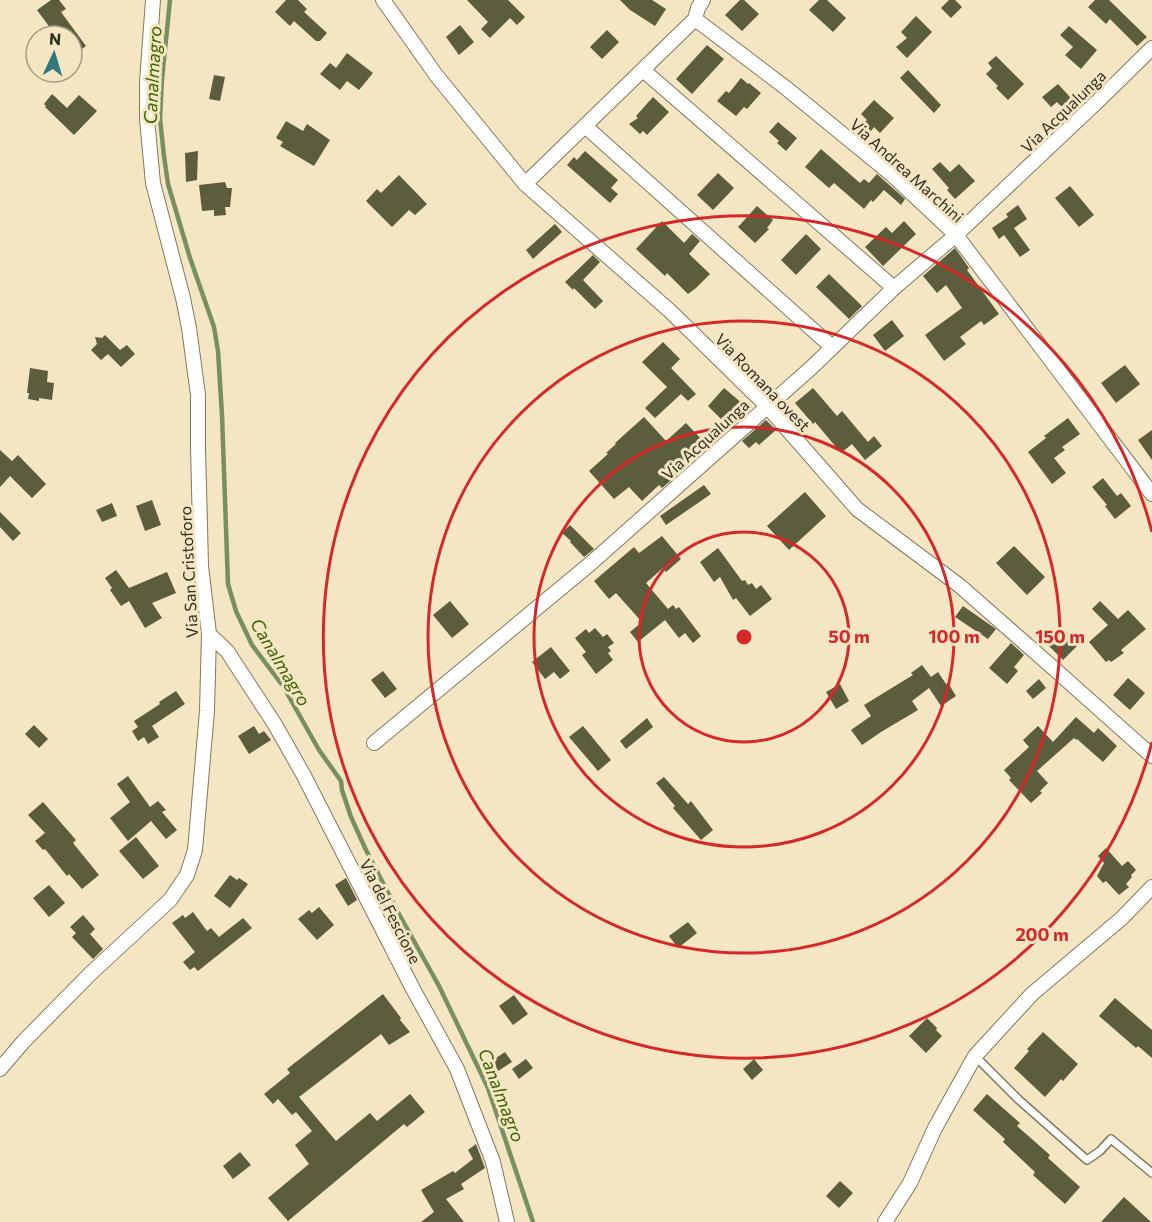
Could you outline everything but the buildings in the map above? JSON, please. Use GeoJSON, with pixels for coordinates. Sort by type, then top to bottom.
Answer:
{"type":"FeatureCollection","features":[{"type":"Feature","properties":{"kind":"street","name":"Via San Cristoforo"},"geometry":{"type":"LineString","coordinates":[[0,1069],[24,1041],[90,974],[170,900],[187,875],[195,850],[207,711],[209,634],[201,566],[198,395],[183,298],[153,183],[147,118],[147,82],[153,0]]}},
{"type":"Feature","properties":{"kind":"street","name":"Via Romana ovest"},"geometry":{"type":"LineString","coordinates":[[383,0],[436,75],[525,184],[670,311],[767,406],[857,509],[960,586],[1152,756]]}},
{"type":"Feature","properties":{"kind":"street"},"geometry":{"type":"LineString","coordinates":[[525,184],[695,19],[698,8],[704,0]]}},
{"type":"Feature","properties":{"kind":"street","name":"Via Andrea Marchini"},"geometry":{"type":"LineString","coordinates":[[695,19],[786,88],[890,173],[956,235],[1152,494]]}},
{"type":"Feature","properties":{"kind":"street","name":"Via Acqualunga"},"geometry":{"type":"LineString","coordinates":[[374,742],[590,564],[811,368],[894,288],[956,235],[1151,50]]}},
{"type":"Feature","properties":{"kind":"street"},"geometry":{"type":"LineString","coordinates":[[643,70],[894,288]]}},
{"type":"Feature","properties":{"kind":"street"},"geometry":{"type":"LineString","coordinates":[[585,126],[832,347]]}},
{"type":"Feature","properties":{"kind":"street","name":"Via del Fescione"},"geometry":{"type":"LineString","coordinates":[[209,634],[227,651],[258,697],[303,774],[457,1069],[493,1162],[507,1222]]}},
{"type":"Feature","properties":{"kind":"street"},"geometry":{"type":"LineString","coordinates":[[885,1222],[910,1183],[934,1128],[975,1056],[1032,994],[1122,918],[1152,888]]}},
{"type":"Feature","properties":{"kind":"lane"},"geometry":{"type":"LineString","coordinates":[[975,1056],[1019,1100],[1087,1160],[1111,1139],[1152,1173]]}},
{"type":"Feature","properties":{"kind":"waterway","name":"Canalmagro"},"geometry":{"type":"LineString","coordinates":[[170,0],[160,119],[168,184],[214,327],[218,351],[228,584],[236,611],[252,645],[283,686],[319,750],[341,781],[351,817],[366,850],[439,986],[488,1088],[533,1222]]}}]}
